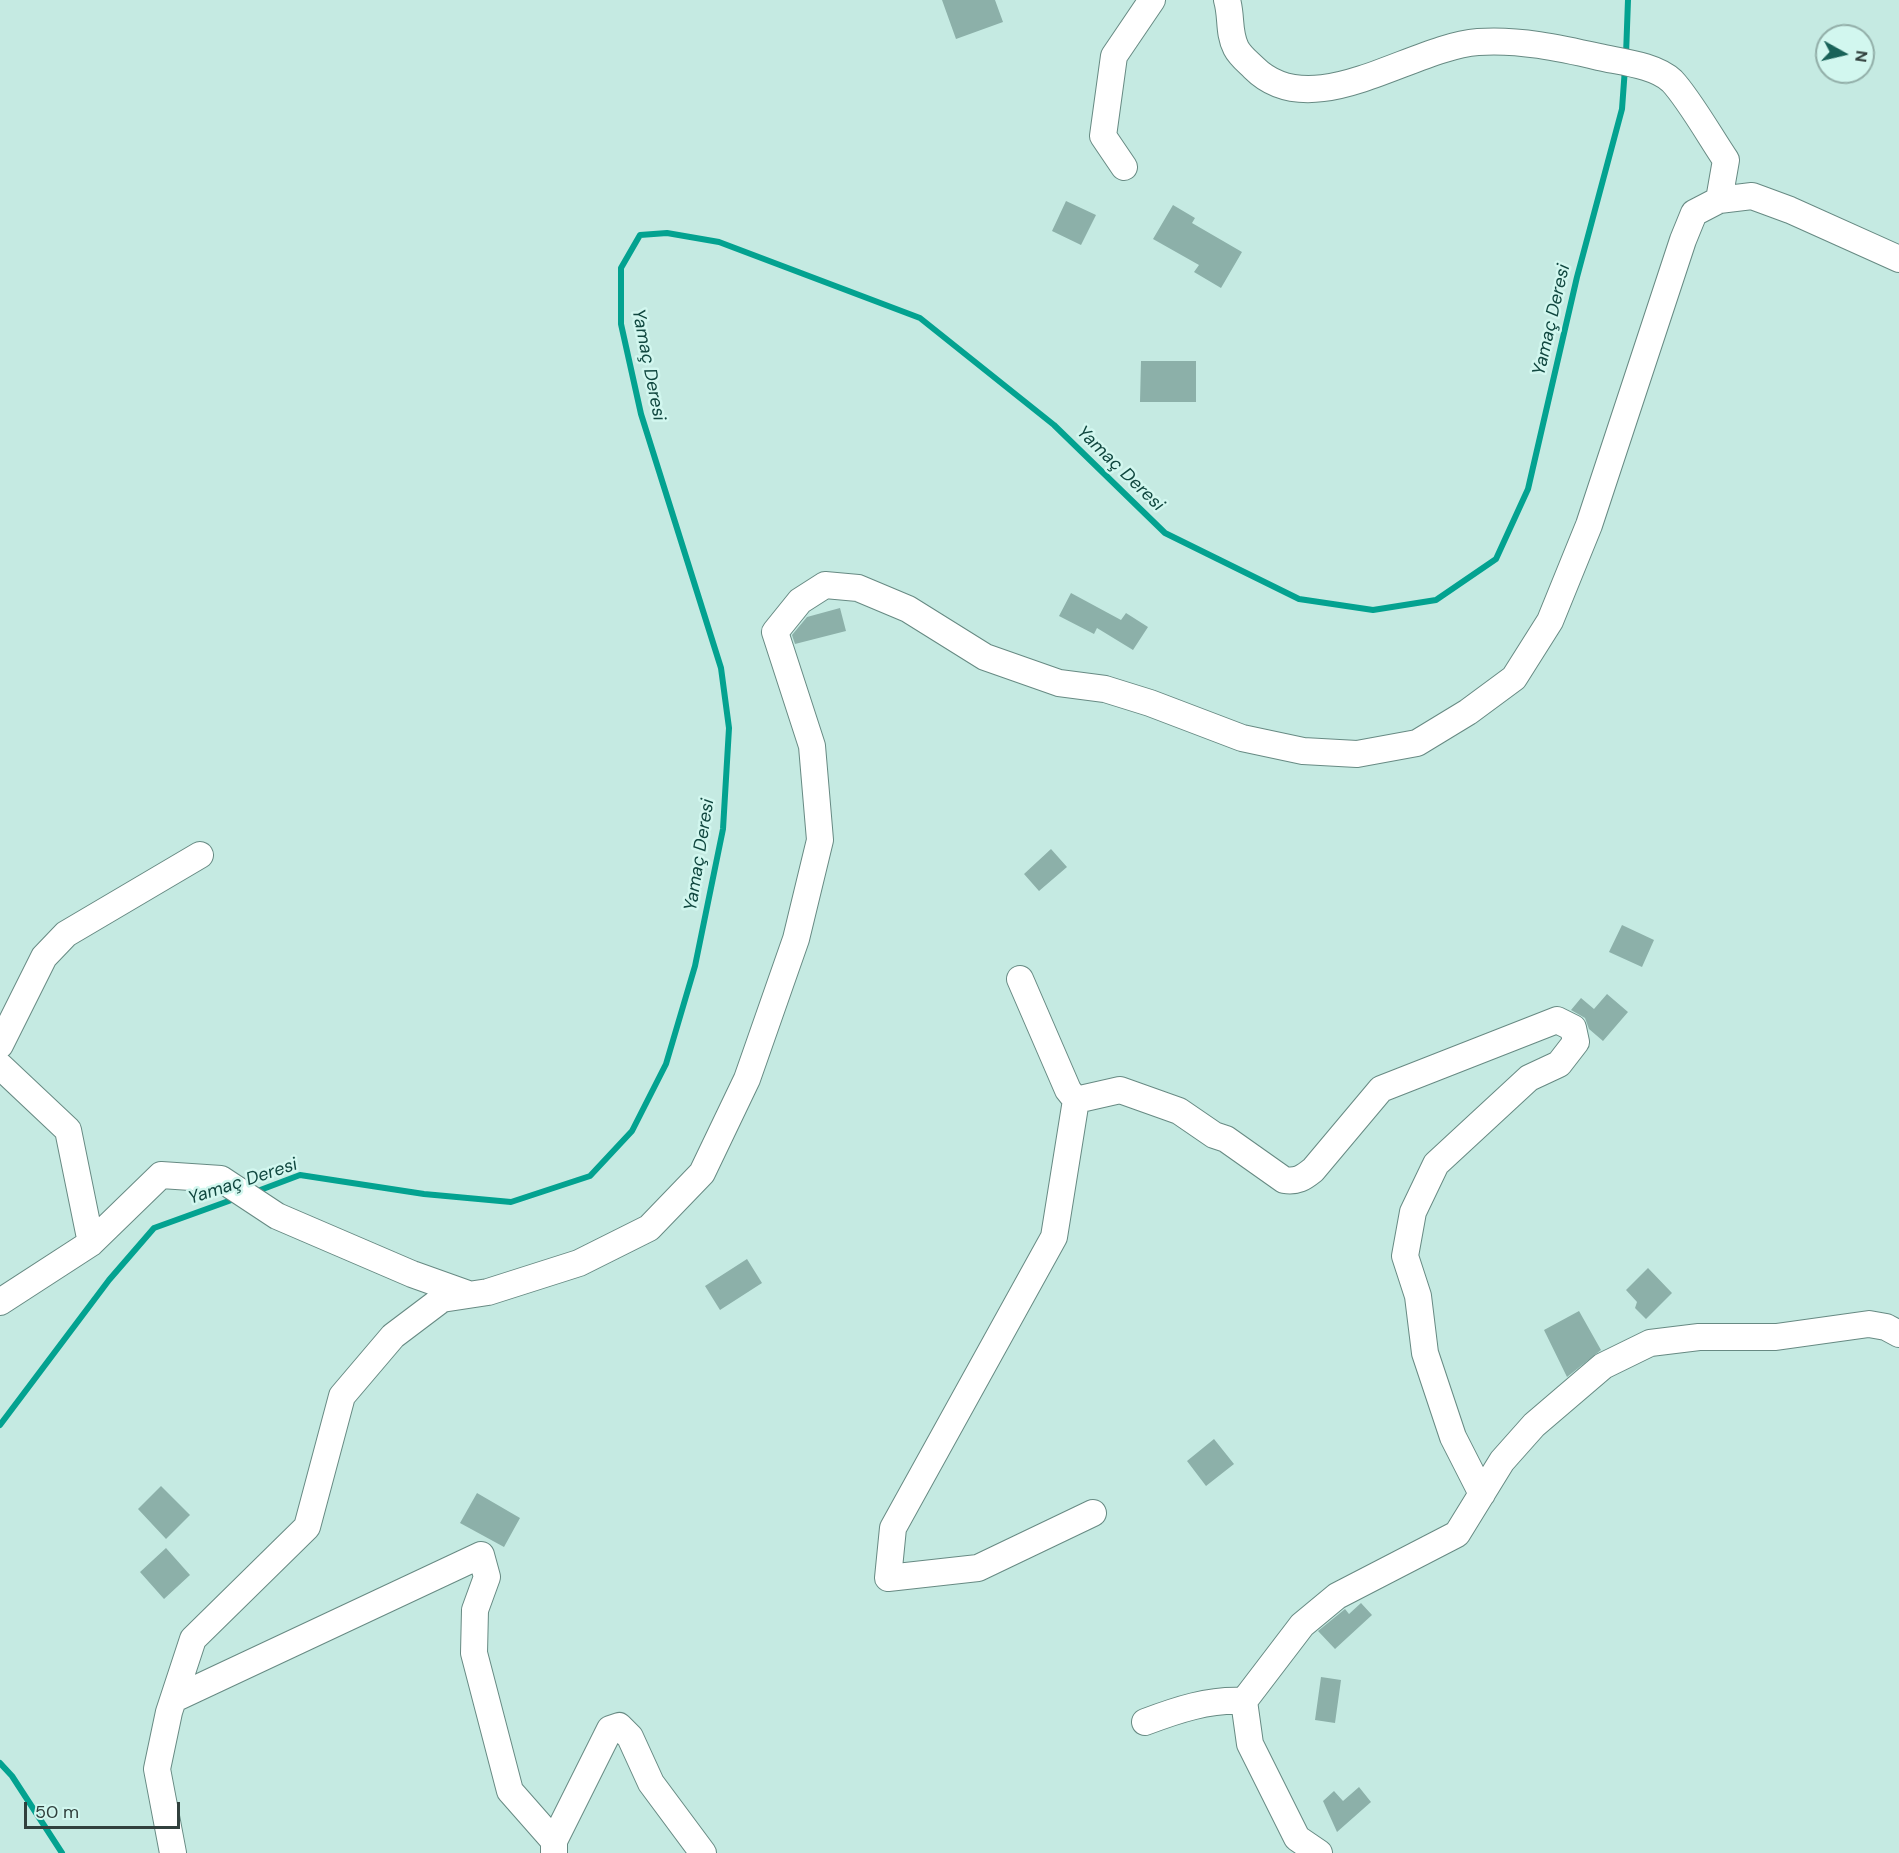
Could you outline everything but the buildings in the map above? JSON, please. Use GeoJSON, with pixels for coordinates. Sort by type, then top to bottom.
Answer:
{"type":"FeatureCollection","features":[{"type":"Feature","properties":{"kind":"street"},"geometry":{"type":"LineString","coordinates":[[1124,167],[1103,136],[1114,56],[1152,0]]}},
{"type":"Feature","properties":{"kind":"street"},"geometry":{"type":"LineString","coordinates":[[1227,0],[1230,34],[1237,52],[1261,75],[1284,87],[1311,90],[1335,87],[1446,49],[1478,42],[1550,46],[1639,66],[1671,80],[1726,160],[1719,200]]}},
{"type":"Feature","properties":{"kind":"street"},"geometry":{"type":"LineString","coordinates":[[173,1853],[157,1769],[174,1699],[193,1639],[306,1527],[342,1396],[393,1336],[442,1299],[488,1292],[579,1263],[649,1228],[702,1173],[747,1079],[796,939],[820,840],[813,746],[775,632],[800,601],[825,585],[858,588],[908,609],[985,657],[1059,683],[1105,689],[1150,703],[1242,738],[1304,751],[1357,754],[1417,743],[1468,712],[1514,678],[1550,621],[1589,525],[1683,240],[1695,213],[1719,200],[1752,196],[1790,210],[1899,259]]}},
{"type":"Feature","properties":{"kind":"street"},"geometry":{"type":"LineString","coordinates":[[0,1046],[44,957],[66,934],[200,855]]}},
{"type":"Feature","properties":{"kind":"street"},"geometry":{"type":"LineString","coordinates":[[1020,979],[1068,1090],[1076,1100],[1054,1237],[894,1528],[888,1578],[978,1568],[1093,1513]]}},
{"type":"Feature","properties":{"kind":"street"},"geometry":{"type":"LineString","coordinates":[[1076,1100],[1120,1090],[1179,1112],[1226,1139],[1284,1180],[1292,1181],[1302,1178],[1313,1170],[1381,1089],[1557,1020],[1573,1028],[1576,1042],[1559,1064],[1529,1078],[1436,1164],[1413,1212],[1405,1256],[1418,1296],[1425,1353],[1454,1437],[1482,1494]]}},
{"type":"Feature","properties":{"kind":"street"},"geometry":{"type":"LineString","coordinates":[[0,1066],[68,1130],[91,1243]]}},
{"type":"Feature","properties":{"kind":"street"},"geometry":{"type":"LineString","coordinates":[[0,1302],[91,1243],[161,1175],[221,1179],[277,1216],[412,1274],[468,1295]]}},
{"type":"Feature","properties":{"kind":"street"},"geometry":{"type":"LineString","coordinates":[[1319,1853],[1297,1838],[1250,1744],[1244,1701],[1302,1625],[1337,1596],[1457,1534],[1502,1461],[1534,1425],[1603,1366],[1650,1343],[1699,1337],[1776,1337],[1869,1324],[1886,1327],[1899,1334]]}},
{"type":"Feature","properties":{"kind":"street"},"geometry":{"type":"LineString","coordinates":[[174,1699],[481,1555],[487,1577],[475,1610],[474,1653],[510,1791],[554,1847],[610,1729],[619,1726],[630,1737],[651,1783],[703,1853]]}},
{"type":"Feature","properties":{"kind":"street"},"geometry":{"type":"LineString","coordinates":[[1145,1722],[1183,1708],[1228,1700],[1244,1701]]}},
{"type":"Feature","properties":{"kind":"waterway","name":"Yamaç Deresi"},"geometry":{"type":"LineString","coordinates":[[1626,55],[1628,0]]}},
{"type":"Feature","properties":{"kind":"waterway","name":"Yamaç Deresi"},"geometry":{"type":"LineString","coordinates":[[255,1192],[300,1175],[424,1194],[511,1202],[590,1176],[632,1131],[666,1064],[695,966],[723,829],[729,728],[721,668],[641,414],[621,324],[621,268],[640,235],[667,233],[719,242],[920,318],[1054,425],[1165,533],[1299,599],[1373,610],[1436,600],[1496,559],[1528,489],[1577,277],[1622,109],[1625,68]]}},
{"type":"Feature","properties":{"kind":"waterway","name":"Yamaç Deresi"},"geometry":{"type":"LineString","coordinates":[[0,1425],[109,1280],[154,1228],[237,1198]]}},
{"type":"Feature","properties":{"kind":"waterway","name":"Yamaç Deresi"},"geometry":{"type":"LineString","coordinates":[[0,1763],[12,1776],[62,1853]]}}]}
